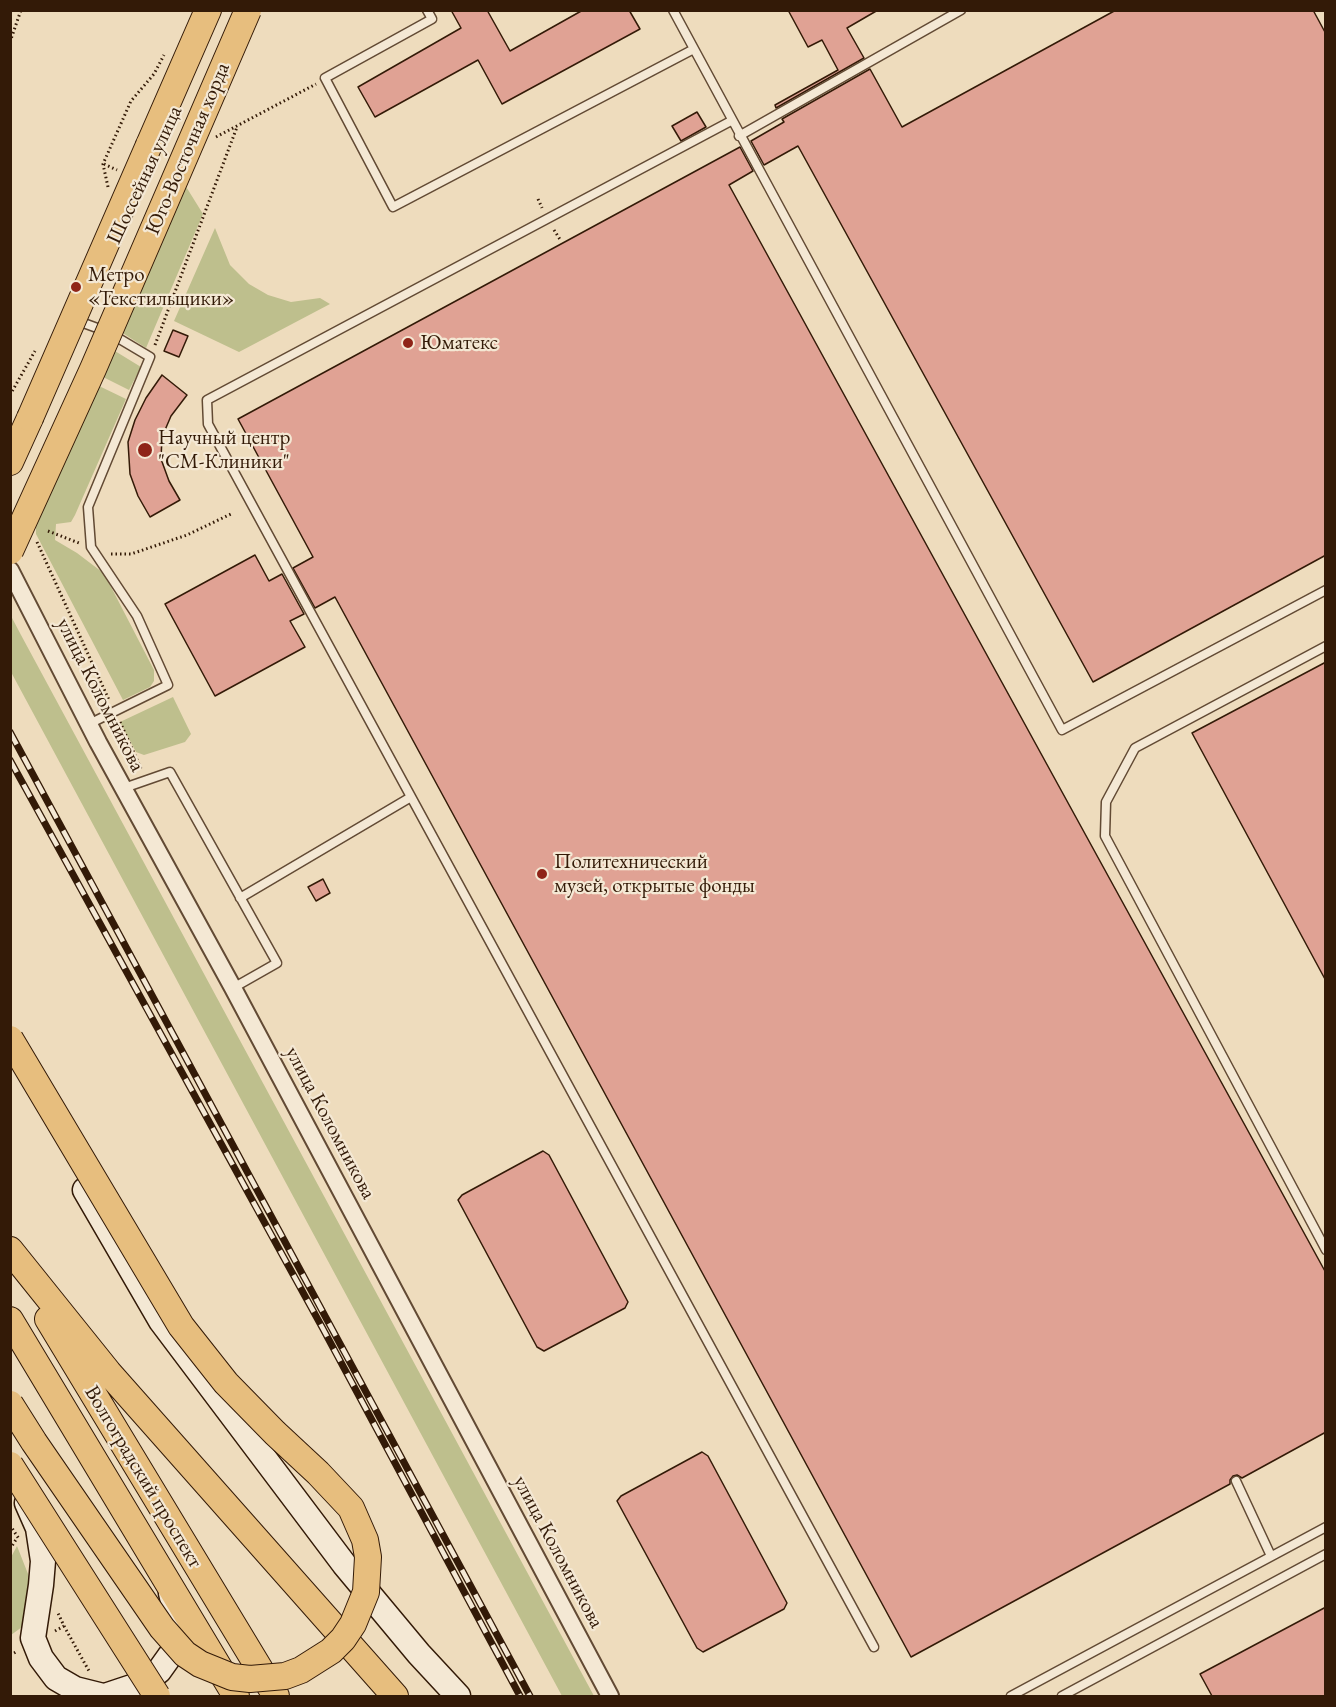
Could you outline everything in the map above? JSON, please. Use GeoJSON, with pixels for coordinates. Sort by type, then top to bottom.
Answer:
{"type":"FeatureCollection","features":[{"type":"Feature","properties":{"kind":"main road","name":"Юго-Восточная хорда"},"geometry":{"type":"LineString","coordinates":[[10,462],[208,10]]}},
{"type":"Feature","properties":{"kind":"main road","name":"Шоссейная улица"},"geometry":{"type":"LineString","coordinates":[[10,470],[220,10]]}},
{"type":"Feature","properties":{"kind":"main road","name":"Юго-Восточная хорда"},"geometry":{"type":"LineString","coordinates":[[10,551],[93,369],[248,10]]}},
{"type":"Feature","properties":{"kind":"main road"},"geometry":{"type":"LineString","coordinates":[[10,445],[30,418]]}},
{"type":"Feature","properties":{"kind":"main road"},"geometry":{"type":"LineString","coordinates":[[10,1039],[181,1326],[226,1383],[351,1508],[365,1540],[368,1557],[366,1592],[353,1624],[331,1651],[301,1670],[285,1676],[250,1679],[224,1674],[200,1664],[185,1654],[162,1628],[10,1404]]}},
{"type":"Feature","properties":{"kind":"main road"},"geometry":{"type":"LineString","coordinates":[[10,1060],[161,1321],[344,1564],[419,1654],[458,1696]]}},
{"type":"Feature","properties":{"kind":"main road"},"geometry":{"type":"LineString","coordinates":[[10,1250],[108,1372],[395,1696]]}},
{"type":"Feature","properties":{"kind":"main road","name":"Волгоградский проспект"},"geometry":{"type":"LineString","coordinates":[[10,1257],[276,1696]]}},
{"type":"Feature","properties":{"kind":"main road","name":"Волгоградский проспект"},"geometry":{"type":"LineString","coordinates":[[10,1320],[236,1696]]}},
{"type":"Feature","properties":{"kind":"main road"},"geometry":{"type":"LineString","coordinates":[[10,1465],[157,1696]]}},
{"type":"Feature","properties":{"kind":"main road"},"geometry":{"type":"LineString","coordinates":[[10,1472],[21,1488],[38,1528],[43,1561],[33,1638],[41,1659],[56,1678],[75,1689],[98,1693],[171,1696]]}},
{"type":"Feature","properties":{"kind":"main road"},"geometry":{"type":"LineString","coordinates":[[98,1693],[138,1685],[149,1679],[159,1671],[174,1651],[178,1623],[169,1585]]}},
{"type":"Feature","properties":{"kind":"street","name":"улица Коломникова"},"geometry":{"type":"LineString","coordinates":[[10,570],[89,724],[233,988],[610,1696]]}},
{"type":"Feature","properties":{"kind":"lane"},"geometry":{"type":"LineString","coordinates":[[427,10],[432,19],[325,78],[393,207],[692,50]]}},
{"type":"Feature","properties":{"kind":"lane"},"geometry":{"type":"LineString","coordinates":[[673,10],[692,50],[1062,730],[1326,590]]}},
{"type":"Feature","properties":{"kind":"lane"},"geometry":{"type":"LineString","coordinates":[[739,136],[961,10]]}},
{"type":"Feature","properties":{"kind":"lane"},"geometry":{"type":"LineString","coordinates":[[731,121],[207,400],[208,424],[874,1647]]}},
{"type":"Feature","properties":{"kind":"lane"},"geometry":{"type":"LineString","coordinates":[[78,321],[108,333],[150,357],[88,507],[91,547],[137,616],[168,685],[89,724]]}},
{"type":"Feature","properties":{"kind":"lane"},"geometry":{"type":"LineString","coordinates":[[1326,646],[1135,748],[1106,802],[1105,836],[1326,1250]]}},
{"type":"Feature","properties":{"kind":"lane"},"geometry":{"type":"LineString","coordinates":[[124,788],[170,772],[277,963],[233,988]]}},
{"type":"Feature","properties":{"kind":"lane"},"geometry":{"type":"LineString","coordinates":[[240,898],[411,797]]}},
{"type":"Feature","properties":{"kind":"lane"},"geometry":{"type":"LineString","coordinates":[[1236,1481],[1271,1556]]}},
{"type":"Feature","properties":{"kind":"lane"},"geometry":{"type":"LineString","coordinates":[[1011,1696],[1326,1527]]}},
{"type":"Feature","properties":{"kind":"lane"},"geometry":{"type":"LineString","coordinates":[[1062,1696],[1326,1554]]}},
{"type":"Feature","properties":{"kind":"path"},"geometry":{"type":"LineString","coordinates":[[10,42],[21,10]]}},
{"type":"Feature","properties":{"kind":"path"},"geometry":{"type":"LineString","coordinates":[[108,188],[103,164],[131,101],[154,74],[169,45]]}},
{"type":"Feature","properties":{"kind":"path"},"geometry":{"type":"LineString","coordinates":[[150,357],[238,125]]}},
{"type":"Feature","properties":{"kind":"path"},"geometry":{"type":"LineString","coordinates":[[10,395],[39,343]]}},
{"type":"Feature","properties":{"kind":"path"},"geometry":{"type":"LineString","coordinates":[[48,531],[113,555],[131,554],[187,535],[233,513]]}},
{"type":"Feature","properties":{"kind":"path"},"geometry":{"type":"LineString","coordinates":[[33,534],[146,780]]}},
{"type":"Feature","properties":{"kind":"path"},"geometry":{"type":"LineString","coordinates":[[10,1550],[18,1537]]}},
{"type":"Feature","properties":{"kind":"path"},"geometry":{"type":"LineString","coordinates":[[64,1626],[98,1693]]}},
{"type":"Feature","properties":{"kind":"green space"},"geometry":{"type":"Polygon","coordinates":[[[185,185],[203,214],[146,348],[118,330],[185,185]]]}},
{"type":"Feature","properties":{"kind":"green space"},"geometry":{"type":"Polygon","coordinates":[[[215,228],[230,265],[249,284],[268,295],[291,302],[320,298],[330,304],[239,352],[174,321],[215,228]]]}},
{"type":"Feature","properties":{"kind":"green space"},"geometry":{"type":"Polygon","coordinates":[[[110,348],[141,367],[129,390],[99,375],[110,348]]]}},
{"type":"Feature","properties":{"kind":"green space"},"geometry":{"type":"Polygon","coordinates":[[[97,385],[126,399],[75,515],[71,522],[56,524],[55,540],[102,572],[154,670],[154,681],[150,687],[123,700],[36,534],[36,527],[50,495],[50,488],[97,385]]]}},
{"type":"Feature","properties":{"kind":"green space"},"geometry":{"type":"Polygon","coordinates":[[[11,616],[594,1696],[562,1696],[11,672],[11,616]]]}},
{"type":"Feature","properties":{"kind":"green space"},"geometry":{"type":"Polygon","coordinates":[[[173,697],[191,734],[185,742],[144,755],[136,752],[120,722],[173,697]]]}},
{"type":"Feature","properties":{"kind":"green space"},"geometry":{"type":"Polygon","coordinates":[[[17,1546],[30,1579],[22,1627],[11,1635],[10,1559],[17,1546]]]}},
{"type":"Feature","properties":{"kind":"building"},"geometry":{"type":"Polygon","coordinates":[[[451,10],[487,10],[510,51],[583,10],[629,10],[640,29],[502,104],[478,60],[375,117],[358,87],[461,28],[451,10]]]}},
{"type":"Feature","properties":{"kind":"building"},"geometry":{"type":"Polygon","coordinates":[[[788,10],[878,10],[847,28],[864,58],[776,108],[775,105],[838,70],[822,40],[808,47],[788,10]]]}},
{"type":"Feature","properties":{"kind":"building"},"geometry":{"type":"Polygon","coordinates":[[[1116,10],[1313,10],[1326,34],[1326,555],[1093,682],[798,146],[764,165],[751,141],[784,122],[782,119],[870,69],[902,127],[1116,10]]]}},
{"type":"Feature","properties":{"kind":"building"},"geometry":{"type":"Polygon","coordinates":[[[697,112],[706,127],[681,141],[672,126],[697,112]]]}},
{"type":"Feature","properties":{"kind":"building"},"geometry":{"type":"Polygon","coordinates":[[[740,147],[753,171],[729,185],[1326,1273],[1326,1432],[1242,1478],[1237,1475],[1233,1476],[1230,1484],[911,1657],[335,597],[315,608],[293,568],[313,557],[238,419],[740,147]]]}},
{"type":"Feature","properties":{"kind":"building"},"geometry":{"type":"Polygon","coordinates":[[[173,330],[188,336],[179,357],[164,351],[173,330]]]}},
{"type":"Feature","properties":{"kind":"building","name":"Научный центр \"СМ-Клиники\""},"geometry":{"type":"Polygon","coordinates":[[[162,375],[187,395],[171,416],[162,437],[161,459],[169,481],[180,500],[150,517],[138,496],[130,474],[128,442],[135,420],[146,398],[162,375]]]}},
{"type":"Feature","properties":{"kind":"building"},"geometry":{"type":"Polygon","coordinates":[[[255,555],[269,581],[282,574],[304,614],[290,621],[305,647],[215,696],[165,604],[255,555]]]}},
{"type":"Feature","properties":{"kind":"building"},"geometry":{"type":"Polygon","coordinates":[[[1326,662],[1326,981],[1192,733],[1326,662]]]}},
{"type":"Feature","properties":{"kind":"building"},"geometry":{"type":"Polygon","coordinates":[[[323,879],[330,893],[316,901],[308,887],[323,879]]]}},
{"type":"Feature","properties":{"kind":"building"},"geometry":{"type":"Polygon","coordinates":[[[543,1151],[549,1155],[628,1302],[625,1308],[544,1351],[537,1347],[458,1200],[462,1195],[543,1151]]]}},
{"type":"Feature","properties":{"kind":"building"},"geometry":{"type":"Polygon","coordinates":[[[702,1452],[708,1456],[787,1603],[784,1609],[703,1652],[697,1648],[617,1501],[621,1496],[702,1452]]]}},
{"type":"Feature","properties":{"kind":"building"},"geometry":{"type":"Polygon","coordinates":[[[1326,1607],[1326,1696],[1212,1696],[1200,1674],[1326,1607]]]}},
{"type":"Feature","properties":{"kind":"railway"},"geometry":{"type":"LineString","coordinates":[[10,732],[530,1696]]}},
{"type":"Feature","properties":{"kind":"railway"},"geometry":{"type":"LineString","coordinates":[[10,760],[322,1327],[520,1696]]}},
{"type":"Feature","properties":{"kind":"place","name":"Метро «Текстильщики»"},"geometry":{"type":"Point","coordinates":[76,287]}},
{"type":"Feature","properties":{"kind":"place","name":"Юматекс"},"geometry":{"type":"Point","coordinates":[408,343]}},
{"type":"Feature","properties":{"kind":"place","name":"Научный центр \"СМ-Клиники\""},"geometry":{"type":"Point","coordinates":[145,450]}},
{"type":"Feature","properties":{"kind":"place","name":"Политехнический музей, открытые фонды"},"geometry":{"type":"Point","coordinates":[542,874]}}]}
